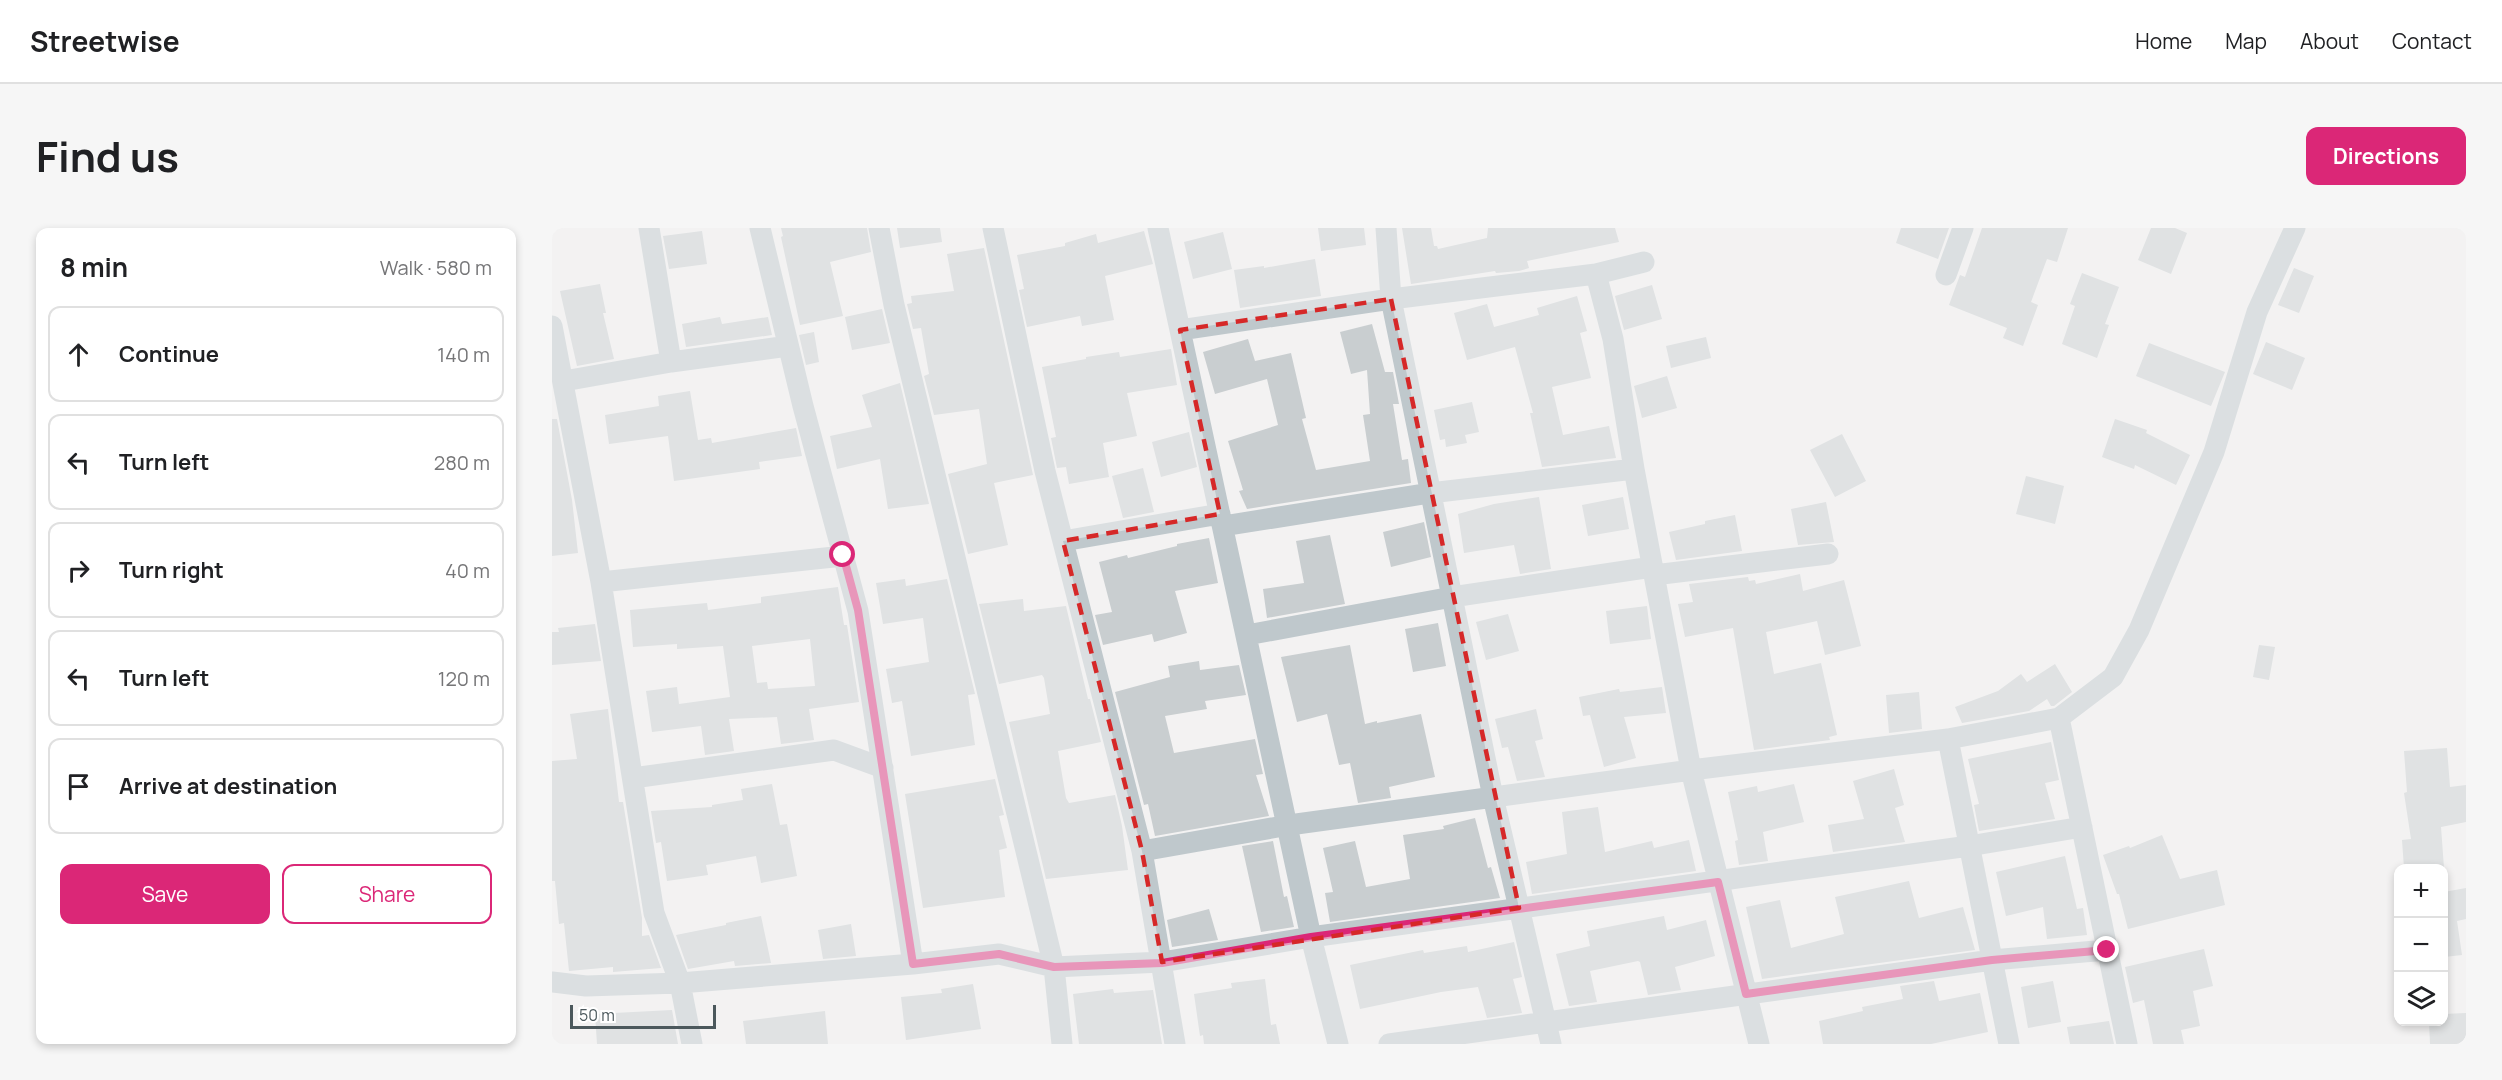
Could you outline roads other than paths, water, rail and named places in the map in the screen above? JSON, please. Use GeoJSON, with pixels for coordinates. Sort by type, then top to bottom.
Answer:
{"type":"FeatureCollection","features":[{"type":"Feature","properties":{"kind":"street"},"geometry":{"type":"LineString","coordinates":[[649,228],[671,362]]}},
{"type":"Feature","properties":{"kind":"street"},"geometry":{"type":"LineString","coordinates":[[760,228],[788,346],[858,610],[913,964]]}},
{"type":"Feature","properties":{"kind":"street"},"geometry":{"type":"LineString","coordinates":[[879,228],[894,305],[1054,967],[1062,1044]]}},
{"type":"Feature","properties":{"kind":"street"},"geometry":{"type":"LineString","coordinates":[[993,228],[1045,471],[1142,851],[1175,1044]]}},
{"type":"Feature","properties":{"kind":"street"},"geometry":{"type":"LineString","coordinates":[[1158,228],[1289,825],[1311,937],[1338,1044]]}},
{"type":"Feature","properties":{"kind":"street"},"geometry":{"type":"LineString","coordinates":[[1386,228],[1391,299],[1430,493],[1493,797],[1551,1044]]}},
{"type":"Feature","properties":{"kind":"street"},"geometry":{"type":"LineString","coordinates":[[1946,275],[1963,228]]}},
{"type":"Feature","properties":{"kind":"street"},"geometry":{"type":"LineString","coordinates":[[1142,851],[1289,825],[1691,770],[1948,739],[2059,718],[2113,676],[2139,630],[2214,452],[2257,312],[2295,228]]}},
{"type":"Feature","properties":{"kind":"street"},"geometry":{"type":"LineString","coordinates":[[1180,330],[1391,299],[1596,274],[1644,262]]}},
{"type":"Feature","properties":{"kind":"street"},"geometry":{"type":"LineString","coordinates":[[1596,274],[1613,339],[1634,469],[1691,770],[1759,1044]]}},
{"type":"Feature","properties":{"kind":"street"},"geometry":{"type":"LineString","coordinates":[[552,326],[601,582],[654,913],[680,983],[692,1044]]}},
{"type":"Feature","properties":{"kind":"street"},"geometry":{"type":"LineString","coordinates":[[564,381],[671,362],[788,346]]}},
{"type":"Feature","properties":{"kind":"street"},"geometry":{"type":"LineString","coordinates":[[1063,541],[1634,469]]}},
{"type":"Feature","properties":{"kind":"street"},"geometry":{"type":"LineString","coordinates":[[1247,635],[1452,597],[1653,571],[1828,554]]}},
{"type":"Feature","properties":{"kind":"street"},"geometry":{"type":"LineString","coordinates":[[601,582],[843,555]]}},
{"type":"Feature","properties":{"kind":"street"},"geometry":{"type":"LineString","coordinates":[[2059,718],[2127,1044]]}},
{"type":"Feature","properties":{"kind":"street"},"geometry":{"type":"LineString","coordinates":[[1948,739],[2009,1044]]}},
{"type":"Feature","properties":{"kind":"street"},"geometry":{"type":"LineString","coordinates":[[633,778],[834,750],[883,768]]}},
{"type":"Feature","properties":{"kind":"street"},"geometry":{"type":"LineString","coordinates":[[553,977],[586,986],[680,983],[913,964],[999,954],[1054,967],[1162,963],[1311,937],[1718,882],[1969,846],[2082,827]]}},
{"type":"Feature","properties":{"kind":"street"},"geometry":{"type":"LineString","coordinates":[[1389,1044],[1992,960],[2107,950]]}}]}
